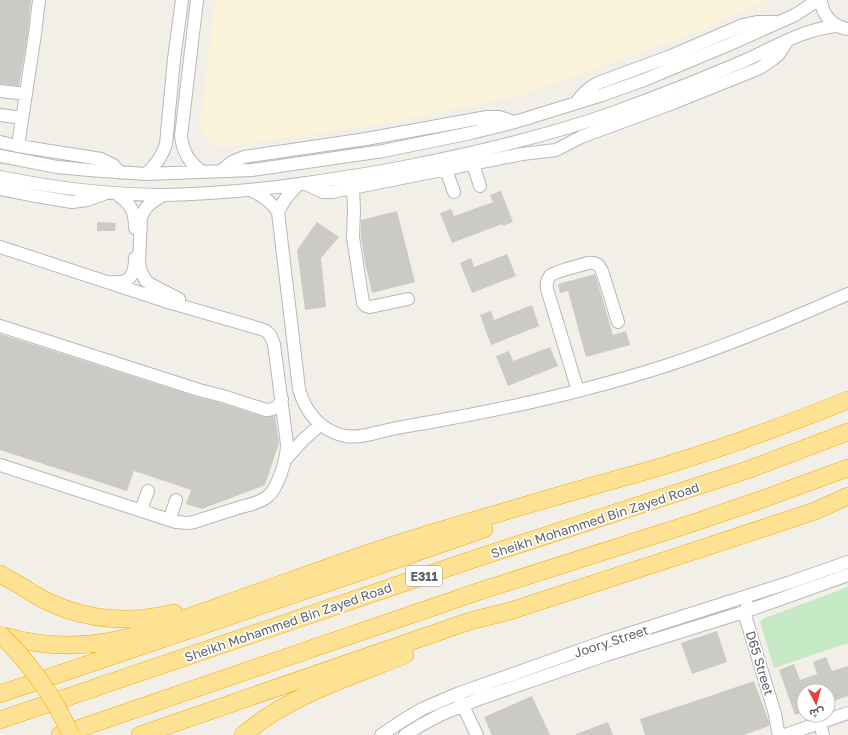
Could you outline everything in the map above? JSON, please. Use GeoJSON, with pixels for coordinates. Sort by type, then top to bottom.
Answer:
{"type":"FeatureCollection","features":[{"type":"Feature","properties":{"kind":"highway"},"geometry":{"type":"LineString","coordinates":[[0,634],[24,641],[57,645],[74,645],[106,642],[137,634],[393,545],[675,462],[735,442],[848,400]]}},
{"type":"Feature","properties":{"kind":"highway","name":"Sheikh Mohammed Bin Zayed Road"},"geometry":{"type":"LineString","coordinates":[[0,720],[474,559],[747,470],[848,432]]}},
{"type":"Feature","properties":{"kind":"highway","name":"E311"},"geometry":{"type":"LineString","coordinates":[[60,735],[480,591],[693,523],[848,468]]}},
{"type":"Feature","properties":{"kind":"highway"},"geometry":{"type":"LineString","coordinates":[[0,694],[527,514],[605,482]]}},
{"type":"Feature","properties":{"kind":"highway"},"geometry":{"type":"LineString","coordinates":[[140,735],[470,621],[510,611],[700,550],[815,510],[848,496]]}},
{"type":"Feature","properties":{"kind":"highway"},"geometry":{"type":"LineString","coordinates":[[0,574],[50,603],[78,613],[107,618],[137,619],[152,617],[241,599]]}},
{"type":"Feature","properties":{"kind":"highway"},"geometry":{"type":"LineString","coordinates":[[243,735],[274,712],[306,695],[472,628],[510,611]]}},
{"type":"Feature","properties":{"kind":"highway"},"geometry":{"type":"LineString","coordinates":[[0,634],[21,655],[42,683],[58,709],[71,735]]}},
{"type":"Feature","properties":{"kind":"street"},"geometry":{"type":"LineString","coordinates":[[18,146],[39,0]]}},
{"type":"Feature","properties":{"kind":"street"},"geometry":{"type":"LineString","coordinates":[[32,53],[36,49],[40,39],[47,0]]}},
{"type":"Feature","properties":{"kind":"street"},"geometry":{"type":"LineString","coordinates":[[146,174],[159,161],[166,144],[174,59],[182,0]]}},
{"type":"Feature","properties":{"kind":"street"},"geometry":{"type":"LineString","coordinates":[[198,0],[192,38],[181,136],[185,153],[190,161],[203,172]]}},
{"type":"Feature","properties":{"kind":"street"},"geometry":{"type":"LineString","coordinates":[[0,156],[89,170],[146,174],[252,170],[383,151],[515,122],[651,77],[778,23],[804,10],[818,0]]}},
{"type":"Feature","properties":{"kind":"street"},"geometry":{"type":"LineString","coordinates":[[821,0],[823,11],[827,17],[832,22],[845,29]]}},
{"type":"Feature","properties":{"kind":"street"},"geometry":{"type":"LineString","coordinates":[[0,178],[58,188],[164,194],[250,190],[353,176],[491,149],[552,132],[657,97],[815,30],[826,27],[845,29]]}},
{"type":"Feature","properties":{"kind":"street"},"geometry":{"type":"LineString","coordinates":[[302,184],[327,192],[336,192],[473,164],[556,150],[581,136],[673,103],[760,68],[779,54],[787,41]]}},
{"type":"Feature","properties":{"kind":"street"},"geometry":{"type":"LineString","coordinates":[[0,91],[26,94]]}},
{"type":"Feature","properties":{"kind":"street"},"geometry":{"type":"LineString","coordinates":[[0,115],[22,118]]}},
{"type":"Feature","properties":{"kind":"street"},"geometry":{"type":"LineString","coordinates":[[0,142],[101,159],[113,165],[121,173]]}},
{"type":"Feature","properties":{"kind":"street"},"geometry":{"type":"LineString","coordinates":[[473,164],[480,186]]}},
{"type":"Feature","properties":{"kind":"street"},"geometry":{"type":"LineString","coordinates":[[446,170],[454,192]]}},
{"type":"Feature","properties":{"kind":"street"},"geometry":{"type":"LineString","coordinates":[[278,212],[289,194],[302,184]]}},
{"type":"Feature","properties":{"kind":"street"},"geometry":{"type":"LineString","coordinates":[[353,188],[353,237],[363,302],[366,306],[370,307],[408,299]]}},
{"type":"Feature","properties":{"kind":"street"},"geometry":{"type":"LineString","coordinates":[[0,189],[72,202],[87,200],[112,192]]}},
{"type":"Feature","properties":{"kind":"street"},"geometry":{"type":"LineString","coordinates":[[250,190],[269,200],[278,212],[298,370],[299,389],[303,402],[310,414],[318,422],[331,431],[344,436],[364,436],[531,403],[639,374],[714,349],[773,327],[848,294]]}},
{"type":"Feature","properties":{"kind":"street"},"geometry":{"type":"LineString","coordinates":[[103,281],[122,282],[127,280],[134,271],[134,213],[130,204],[112,192]]}},
{"type":"Feature","properties":{"kind":"street"},"geometry":{"type":"LineString","coordinates":[[164,194],[148,204],[141,218],[140,272],[146,281],[154,287],[206,312]]}},
{"type":"Feature","properties":{"kind":"street"},"geometry":{"type":"LineString","coordinates":[[0,247],[180,306],[206,312],[266,331],[270,335],[274,344],[287,444],[285,460],[275,487],[263,500],[194,522],[182,523],[0,464]]}},
{"type":"Feature","properties":{"kind":"street"},"geometry":{"type":"LineString","coordinates":[[578,391],[547,289],[547,281],[549,277],[555,273],[588,263],[596,264],[602,271],[618,322]]}},
{"type":"Feature","properties":{"kind":"street"},"geometry":{"type":"LineString","coordinates":[[0,326],[266,410],[276,408],[282,400]]}},
{"type":"Feature","properties":{"kind":"street"},"geometry":{"type":"LineString","coordinates":[[298,370],[305,391],[312,405],[329,422],[344,429],[368,432],[384,431]]}},
{"type":"Feature","properties":{"kind":"street"},"geometry":{"type":"LineString","coordinates":[[287,444],[293,444],[318,422]]}},
{"type":"Feature","properties":{"kind":"street"},"geometry":{"type":"LineString","coordinates":[[285,460],[304,440],[318,422]]}},
{"type":"Feature","properties":{"kind":"street"},"geometry":{"type":"LineString","coordinates":[[142,510],[148,491]]}},
{"type":"Feature","properties":{"kind":"street"},"geometry":{"type":"LineString","coordinates":[[170,520],[176,500]]}},
{"type":"Feature","properties":{"kind":"street","name":"Joory Street"},"geometry":{"type":"LineString","coordinates":[[405,735],[460,700],[603,642],[788,584],[848,562]]}},
{"type":"Feature","properties":{"kind":"street","name":"Joory Street"},"geometry":{"type":"LineString","coordinates":[[381,735],[422,709],[460,700],[744,612],[848,575]]}},
{"type":"Feature","properties":{"kind":"street"},"geometry":{"type":"LineString","coordinates":[[744,612],[748,606],[754,602],[783,591],[788,584]]}},
{"type":"Feature","properties":{"kind":"street","name":"D65 Street"},"geometry":{"type":"LineString","coordinates":[[744,612],[775,714],[783,724],[784,735]]}},
{"type":"Feature","properties":{"kind":"street"},"geometry":{"type":"LineString","coordinates":[[460,700],[477,735]]}},
{"type":"Feature","properties":{"kind":"street"},"geometry":{"type":"LineString","coordinates":[[836,717],[848,713]]}},
{"type":"Feature","properties":{"kind":"street"},"geometry":{"type":"LineString","coordinates":[[784,735],[820,723],[823,735]]}},
{"type":"Feature","properties":{"kind":"green space"},"geometry":{"type":"Polygon","coordinates":[[[848,587],[848,643],[774,668],[760,622],[765,618],[848,587]]]}},
{"type":"Feature","properties":{"kind":"sand"},"geometry":{"type":"Polygon","coordinates":[[[215,0],[768,0],[699,31],[520,96],[382,124],[230,146],[215,146],[200,128],[215,0]]]}},
{"type":"Feature","properties":{"kind":"building"},"geometry":{"type":"Polygon","coordinates":[[[0,0],[31,0],[28,33],[19,86],[0,84],[0,0]]]}},
{"type":"Feature","properties":{"kind":"building"},"geometry":{"type":"Polygon","coordinates":[[[501,191],[513,222],[503,226],[502,224],[452,243],[440,213],[451,209],[454,216],[493,202],[490,195],[501,191]]]}},
{"type":"Feature","properties":{"kind":"building"},"geometry":{"type":"Polygon","coordinates":[[[397,211],[415,282],[372,293],[361,237],[361,220],[397,211]]]}},
{"type":"Feature","properties":{"kind":"building"},"geometry":{"type":"Polygon","coordinates":[[[97,222],[116,223],[115,231],[97,231],[97,222]]]}},
{"type":"Feature","properties":{"kind":"building"},"geometry":{"type":"Polygon","coordinates":[[[317,222],[339,237],[321,258],[326,307],[305,310],[297,250],[317,222]]]}},
{"type":"Feature","properties":{"kind":"building"},"geometry":{"type":"Polygon","coordinates":[[[507,254],[516,276],[472,293],[460,263],[471,258],[474,267],[507,254]]]}},
{"type":"Feature","properties":{"kind":"building"},"geometry":{"type":"Polygon","coordinates":[[[595,274],[613,335],[626,331],[630,345],[586,357],[568,291],[560,293],[558,284],[595,274]]]}},
{"type":"Feature","properties":{"kind":"building"},"geometry":{"type":"Polygon","coordinates":[[[532,305],[539,326],[491,345],[480,315],[491,311],[494,320],[532,305]]]}},
{"type":"Feature","properties":{"kind":"building"},"geometry":{"type":"Polygon","coordinates":[[[0,334],[264,417],[275,416],[279,443],[265,485],[202,509],[186,504],[191,490],[134,471],[127,491],[0,450],[0,334]]]}},
{"type":"Feature","properties":{"kind":"building"},"geometry":{"type":"Polygon","coordinates":[[[550,347],[558,366],[508,386],[496,356],[509,351],[513,361],[550,347]]]}},
{"type":"Feature","properties":{"kind":"building"},"geometry":{"type":"Polygon","coordinates":[[[717,631],[727,662],[692,674],[681,643],[717,631]]]}},
{"type":"Feature","properties":{"kind":"building"},"geometry":{"type":"Polygon","coordinates":[[[826,657],[832,671],[848,666],[848,696],[836,700],[836,683],[796,683],[795,715],[779,670],[794,664],[800,680],[817,674],[813,662],[826,657]]]}},
{"type":"Feature","properties":{"kind":"building"},"geometry":{"type":"Polygon","coordinates":[[[754,681],[769,722],[769,726],[744,735],[645,735],[640,719],[754,681]]]}},
{"type":"Feature","properties":{"kind":"building"},"geometry":{"type":"Polygon","coordinates":[[[532,696],[550,735],[492,735],[484,717],[532,696]]]}},
{"type":"Feature","properties":{"kind":"building"},"geometry":{"type":"Polygon","coordinates":[[[608,722],[613,735],[576,735],[576,734],[608,722]]]}}]}
